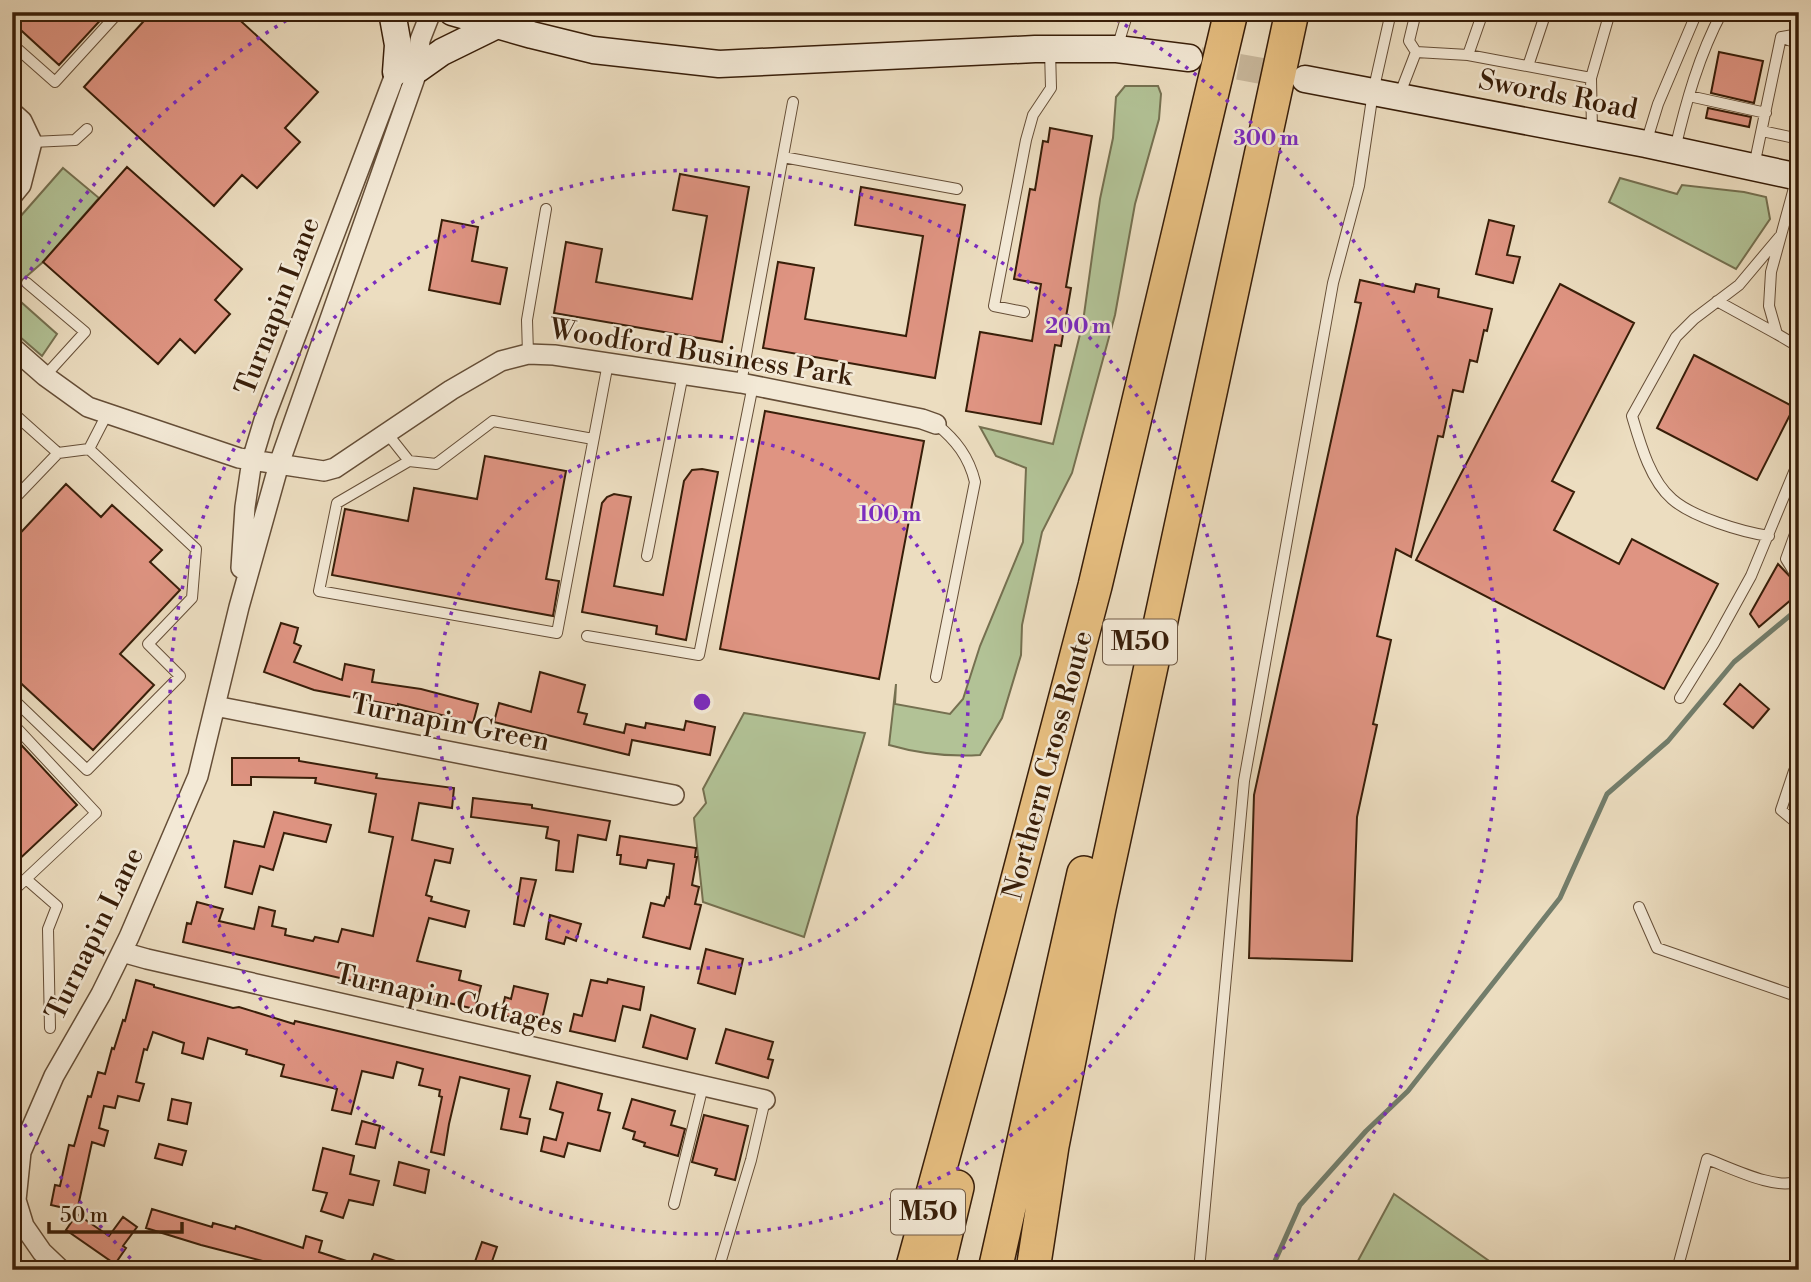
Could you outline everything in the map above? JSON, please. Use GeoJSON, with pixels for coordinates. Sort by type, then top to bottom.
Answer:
{"type":"FeatureCollection","features":[{"type":"Feature","properties":{"kind":"highway","name":"Northern Cross Route"},"geometry":{"type":"LineString","coordinates":[[912,1270],[993,976],[1095,586],[1231,12]]}},
{"type":"Feature","properties":{"kind":"highway","name":"M50"},"geometry":{"type":"LineString","coordinates":[[1033,1270],[1052,1146],[1099,908],[1292,12]]}},
{"type":"Feature","properties":{"kind":"highway","name":"M50"},"geometry":{"type":"LineString","coordinates":[[995,1270],[1065,951],[1272,102]]}},
{"type":"Feature","properties":{"kind":"highway","name":"M50"},"geometry":{"type":"LineString","coordinates":[[940,1263],[1095,586]]}},
{"type":"Feature","properties":{"kind":"main road"},"geometry":{"type":"LineString","coordinates":[[392,12],[398,45],[407,71],[497,25]]}},
{"type":"Feature","properties":{"kind":"main road"},"geometry":{"type":"LineString","coordinates":[[452,12],[593,50],[719,64],[1050,48],[1117,49],[1189,58]]}},
{"type":"Feature","properties":{"kind":"main road","name":"Swords Road"},"geometry":{"type":"LineString","coordinates":[[1305,79],[1592,133],[1798,177]]}},
{"type":"Feature","properties":{"kind":"street","name":"Turnapin Lane"},"geometry":{"type":"LineString","coordinates":[[239,607],[245,507],[252,460],[265,418],[431,12]]}},
{"type":"Feature","properties":{"kind":"street","name":"Turnapin Lane"},"geometry":{"type":"LineString","coordinates":[[61,1270],[42,1252],[24,1226],[16,1200],[22,1152],[54,1076],[122,952],[198,776],[239,607],[279,464],[407,71]]}},
{"type":"Feature","properties":{"kind":"street"},"geometry":{"type":"LineString","coordinates":[[12,112],[22,121],[32,142],[21,185],[12,196]]}},
{"type":"Feature","properties":{"kind":"street","name":"Woodford Business Park"},"geometry":{"type":"LineString","coordinates":[[12,347],[45,376],[88,407],[239,458],[324,471],[335,468],[472,376],[501,361],[528,354],[554,355],[747,384],[936,424]]}},
{"type":"Feature","properties":{"kind":"street","name":"Turnapin Green"},"geometry":{"type":"LineString","coordinates":[[215,706],[674,795]]}},
{"type":"Feature","properties":{"kind":"street","name":"Turnapin Cottages"},"geometry":{"type":"LineString","coordinates":[[122,952],[147,960],[765,1100]]}},
{"type":"Feature","properties":{"kind":"lane"},"geometry":{"type":"LineString","coordinates":[[12,44],[55,82],[119,12]]}},
{"type":"Feature","properties":{"kind":"lane"},"geometry":{"type":"LineString","coordinates":[[1117,49],[1128,12]]}},
{"type":"Feature","properties":{"kind":"lane"},"geometry":{"type":"LineString","coordinates":[[1199,1270],[1244,781],[1333,283],[1359,186],[1373,92],[1391,12]]}},
{"type":"Feature","properties":{"kind":"lane"},"geometry":{"type":"LineString","coordinates":[[1416,12],[1409,41],[1416,51]]}},
{"type":"Feature","properties":{"kind":"lane"},"geometry":{"type":"LineString","coordinates":[[1468,55],[1483,12]]}},
{"type":"Feature","properties":{"kind":"lane"},"geometry":{"type":"LineString","coordinates":[[1528,66],[1546,12]]}},
{"type":"Feature","properties":{"kind":"lane"},"geometry":{"type":"LineString","coordinates":[[1592,133],[1591,78],[1610,12]]}},
{"type":"Feature","properties":{"kind":"lane"},"geometry":{"type":"LineString","coordinates":[[1646,144],[1658,104],[1697,12]]}},
{"type":"Feature","properties":{"kind":"lane"},"geometry":{"type":"LineString","coordinates":[[1675,150],[1689,96],[1709,37],[1722,12]]}},
{"type":"Feature","properties":{"kind":"lane"},"geometry":{"type":"LineString","coordinates":[[1781,37],[1799,34]]}},
{"type":"Feature","properties":{"kind":"lane"},"geometry":{"type":"LineString","coordinates":[[1781,37],[1799,44]]}},
{"type":"Feature","properties":{"kind":"lane"},"geometry":{"type":"LineString","coordinates":[[1754,166],[1781,37]]}},
{"type":"Feature","properties":{"kind":"lane"},"geometry":{"type":"LineString","coordinates":[[1024,312],[994,306],[1026,140],[1033,115],[1051,88],[1050,48]]}},
{"type":"Feature","properties":{"kind":"lane"},"geometry":{"type":"LineString","coordinates":[[1416,51],[1468,55],[1591,78]]}},
{"type":"Feature","properties":{"kind":"lane"},"geometry":{"type":"LineString","coordinates":[[1399,96],[1416,51]]}},
{"type":"Feature","properties":{"kind":"lane"},"geometry":{"type":"LineString","coordinates":[[1689,96],[1766,113]]}},
{"type":"Feature","properties":{"kind":"lane"},"geometry":{"type":"LineString","coordinates":[[587,636],[699,655],[793,102]]}},
{"type":"Feature","properties":{"kind":"lane"},"geometry":{"type":"LineString","coordinates":[[32,142],[75,140],[87,129]]}},
{"type":"Feature","properties":{"kind":"lane"},"geometry":{"type":"LineString","coordinates":[[1762,131],[1799,139]]}},
{"type":"Feature","properties":{"kind":"lane"},"geometry":{"type":"LineString","coordinates":[[783,158],[957,190]]}},
{"type":"Feature","properties":{"kind":"lane"},"geometry":{"type":"LineString","coordinates":[[1777,334],[1769,306],[1769,292],[1781,235],[1798,177]]}},
{"type":"Feature","properties":{"kind":"lane"},"geometry":{"type":"LineString","coordinates":[[528,354],[527,320],[546,209]]}},
{"type":"Feature","properties":{"kind":"lane"},"geometry":{"type":"LineString","coordinates":[[1769,536],[1742,531],[1682,506],[1671,498],[1657,478],[1640,444],[1632,416],[1676,337],[1739,285],[1781,235]]}},
{"type":"Feature","properties":{"kind":"lane"},"geometry":{"type":"LineString","coordinates":[[27,283],[85,332],[45,376]]}},
{"type":"Feature","properties":{"kind":"lane"},"geometry":{"type":"LineString","coordinates":[[1717,301],[1799,347]]}},
{"type":"Feature","properties":{"kind":"lane"},"geometry":{"type":"LineString","coordinates":[[593,439],[494,421],[436,464],[409,461],[337,503],[319,591],[557,633],[608,363]]}},
{"type":"Feature","properties":{"kind":"lane"},"geometry":{"type":"LineString","coordinates":[[647,556],[683,374]]}},
{"type":"Feature","properties":{"kind":"lane"},"geometry":{"type":"LineString","coordinates":[[12,412],[58,453]]}},
{"type":"Feature","properties":{"kind":"lane"},"geometry":{"type":"LineString","coordinates":[[89,449],[107,414]]}},
{"type":"Feature","properties":{"kind":"lane"},"geometry":{"type":"LineString","coordinates":[[936,424],[950,435],[965,456],[975,482],[936,677]]}},
{"type":"Feature","properties":{"kind":"lane"},"geometry":{"type":"LineString","coordinates":[[386,432],[409,461]]}},
{"type":"Feature","properties":{"kind":"lane"},"geometry":{"type":"LineString","coordinates":[[12,501],[58,453],[89,449]]}},
{"type":"Feature","properties":{"kind":"lane"},"geometry":{"type":"LineString","coordinates":[[12,698],[87,771],[180,676],[148,644],[192,598],[195,549],[89,449]]}},
{"type":"Feature","properties":{"kind":"lane"},"geometry":{"type":"LineString","coordinates":[[1680,698],[1751,576],[1799,460]]}},
{"type":"Feature","properties":{"kind":"lane"},"geometry":{"type":"LineString","coordinates":[[1799,523],[1786,559],[1794,572],[1799,573]]}},
{"type":"Feature","properties":{"kind":"lane"},"geometry":{"type":"LineString","coordinates":[[12,723],[96,813],[12,892]]}},
{"type":"Feature","properties":{"kind":"lane"},"geometry":{"type":"LineString","coordinates":[[1799,767],[1794,771],[1781,810],[1799,825]]}},
{"type":"Feature","properties":{"kind":"lane"},"geometry":{"type":"LineString","coordinates":[[26,879],[57,906],[48,929],[50,1028]]}},
{"type":"Feature","properties":{"kind":"lane"},"geometry":{"type":"LineString","coordinates":[[1639,907],[1657,948],[1799,997]]}},
{"type":"Feature","properties":{"kind":"lane"},"geometry":{"type":"LineString","coordinates":[[674,1204],[703,1086]]}},
{"type":"Feature","properties":{"kind":"lane"},"geometry":{"type":"LineString","coordinates":[[718,1270],[751,1160],[765,1100]]}},
{"type":"Feature","properties":{"kind":"lane"},"geometry":{"type":"LineString","coordinates":[[1676,1270],[1707,1159],[1765,1181],[1794,1183],[1799,1180]]}},
{"type":"Feature","properties":{"kind":"green space"},"geometry":{"type":"Polygon","coordinates":[[[1125,86],[1158,86],[1161,94],[1159,119],[1135,204],[1115,315],[1072,473],[1042,532],[1022,625],[1021,655],[1002,718],[980,755],[934,754],[889,745],[896,684],[895,704],[950,714],[963,699],[980,646],[1023,542],[1026,468],[996,456],[980,427],[1053,444],[1083,322],[1100,199],[1113,138],[1116,97],[1125,86]]]}},
{"type":"Feature","properties":{"kind":"green space"},"geometry":{"type":"Polygon","coordinates":[[[63,168],[99,198],[43,262],[12,289],[12,226],[63,168]]]}},
{"type":"Feature","properties":{"kind":"green space"},"geometry":{"type":"Polygon","coordinates":[[[1620,178],[1677,194],[1682,185],[1766,197],[1770,219],[1736,269],[1609,202],[1620,178]]]}},
{"type":"Feature","properties":{"kind":"green space"},"geometry":{"type":"Polygon","coordinates":[[[12,294],[57,334],[42,356],[12,330],[12,294]]]}},
{"type":"Feature","properties":{"kind":"green space"},"geometry":{"type":"Polygon","coordinates":[[[744,713],[865,733],[804,937],[703,902],[694,818],[706,803],[703,789],[744,713]]]}},
{"type":"Feature","properties":{"kind":"green space"},"geometry":{"type":"Polygon","coordinates":[[[1394,1194],[1502,1270],[1353,1270],[1394,1194]]]}},
{"type":"Feature","properties":{"kind":"building"},"geometry":{"type":"Polygon","coordinates":[[[12,12],[108,12],[59,65],[12,22],[12,12]]]}},
{"type":"Feature","properties":{"kind":"building"},"geometry":{"type":"Polygon","coordinates":[[[152,12],[231,12],[318,92],[285,128],[300,142],[257,188],[242,175],[214,206],[84,87],[152,12]]]}},
{"type":"Feature","properties":{"kind":"building"},"geometry":{"type":"Polygon","coordinates":[[[1719,52],[1763,61],[1754,103],[1711,93],[1719,52]]]}},
{"type":"Feature","properties":{"kind":"building"},"geometry":{"type":"Polygon","coordinates":[[[1708,108],[1751,117],[1749,127],[1706,118],[1708,108]]]}},
{"type":"Feature","properties":{"kind":"building"},"geometry":{"type":"Polygon","coordinates":[[[1050,128],[1092,136],[1066,287],[1071,288],[1061,346],[1055,345],[1041,424],[966,411],[980,332],[1032,341],[1041,284],[1014,279],[1030,189],[1035,190],[1043,141],[1048,142],[1050,128]]]}},
{"type":"Feature","properties":{"kind":"building"},"geometry":{"type":"Polygon","coordinates":[[[127,167],[242,269],[215,300],[230,314],[195,353],[180,339],[158,364],[43,262],[127,167]]]}},
{"type":"Feature","properties":{"kind":"building"},"geometry":{"type":"Polygon","coordinates":[[[680,174],[749,187],[722,342],[554,313],[566,242],[602,249],[596,282],[692,299],[707,216],[673,210],[680,174]]]}},
{"type":"Feature","properties":{"kind":"building"},"geometry":{"type":"Polygon","coordinates":[[[861,187],[965,205],[935,378],[763,348],[778,262],[814,268],[805,319],[906,336],[923,236],[855,225],[861,187]]]}},
{"type":"Feature","properties":{"kind":"building"},"geometry":{"type":"Polygon","coordinates":[[[442,220],[478,227],[472,261],[507,268],[500,304],[429,290],[442,220]]]}},
{"type":"Feature","properties":{"kind":"building"},"geometry":{"type":"Polygon","coordinates":[[[1489,220],[1514,226],[1507,255],[1520,257],[1513,283],[1476,274],[1489,220]]]}},
{"type":"Feature","properties":{"kind":"building"},"geometry":{"type":"Polygon","coordinates":[[[1360,280],[1414,292],[1416,284],[1439,289],[1438,297],[1492,309],[1477,362],[1470,360],[1463,392],[1453,390],[1443,437],[1438,436],[1411,557],[1396,549],[1377,636],[1391,640],[1373,724],[1377,725],[1357,817],[1352,961],[1249,958],[1254,795],[1361,303],[1355,302],[1360,280]]]}},
{"type":"Feature","properties":{"kind":"building"},"geometry":{"type":"Polygon","coordinates":[[[1560,284],[1634,323],[1552,481],[1574,492],[1554,530],[1619,564],[1632,539],[1718,584],[1664,689],[1416,560],[1560,284]]]}},
{"type":"Feature","properties":{"kind":"building"},"geometry":{"type":"Polygon","coordinates":[[[1694,355],[1794,407],[1757,480],[1657,428],[1694,355]]]}},
{"type":"Feature","properties":{"kind":"building"},"geometry":{"type":"Polygon","coordinates":[[[765,411],[924,441],[879,679],[720,649],[765,411]]]}},
{"type":"Feature","properties":{"kind":"building"},"geometry":{"type":"Polygon","coordinates":[[[485,456],[566,471],[546,579],[559,581],[553,616],[332,575],[345,509],[408,521],[414,488],[477,499],[485,456]]]}},
{"type":"Feature","properties":{"kind":"building"},"geometry":{"type":"Polygon","coordinates":[[[692,470],[718,472],[686,640],[656,634],[657,626],[582,612],[602,503],[607,497],[614,494],[631,497],[614,586],[663,595],[684,481],[692,470]]]}},
{"type":"Feature","properties":{"kind":"building"},"geometry":{"type":"Polygon","coordinates":[[[66,484],[101,517],[112,505],[162,550],[150,562],[180,590],[120,654],[154,685],[93,750],[12,675],[12,542],[66,484]]]}},
{"type":"Feature","properties":{"kind":"building"},"geometry":{"type":"Polygon","coordinates":[[[1778,564],[1799,586],[1799,593],[1759,627],[1750,614],[1778,564]]]}},
{"type":"Feature","properties":{"kind":"building"},"geometry":{"type":"Polygon","coordinates":[[[281,623],[298,628],[294,643],[301,646],[294,662],[342,680],[345,664],[374,670],[372,682],[421,689],[478,704],[473,723],[398,704],[314,690],[264,672],[281,623]]]}},
{"type":"Feature","properties":{"kind":"building"},"geometry":{"type":"Polygon","coordinates":[[[540,672],[585,685],[578,712],[587,714],[584,724],[624,733],[626,724],[645,728],[646,723],[684,730],[686,721],[715,727],[710,755],[632,740],[629,755],[494,722],[499,703],[531,712],[540,672]]]}},
{"type":"Feature","properties":{"kind":"building"},"geometry":{"type":"Polygon","coordinates":[[[1740,684],[1769,709],[1753,728],[1724,704],[1740,684]]]}},
{"type":"Feature","properties":{"kind":"building"},"geometry":{"type":"Polygon","coordinates":[[[12,735],[77,805],[12,866],[12,735]]]}},
{"type":"Feature","properties":{"kind":"building"},"geometry":{"type":"Polygon","coordinates":[[[232,758],[299,758],[299,761],[377,774],[376,778],[454,788],[452,808],[419,803],[412,840],[453,849],[450,863],[435,860],[426,895],[432,897],[431,901],[469,911],[465,927],[429,918],[417,961],[461,971],[459,980],[481,986],[475,1009],[183,942],[187,923],[191,924],[197,902],[223,909],[219,921],[254,929],[259,907],[275,911],[272,926],[286,929],[285,935],[313,941],[315,937],[338,942],[342,929],[373,936],[393,837],[369,832],[376,794],[315,783],[316,778],[251,777],[251,785],[232,785],[232,758]]]}},
{"type":"Feature","properties":{"kind":"building"},"geometry":{"type":"Polygon","coordinates":[[[473,798],[532,805],[532,808],[610,821],[606,840],[578,835],[573,872],[556,870],[559,841],[546,838],[548,827],[471,817],[473,798]]]}},
{"type":"Feature","properties":{"kind":"building"},"geometry":{"type":"Polygon","coordinates":[[[274,812],[331,825],[326,842],[284,833],[273,870],[260,866],[252,894],[225,887],[234,841],[264,847],[274,812]]]}},
{"type":"Feature","properties":{"kind":"building"},"geometry":{"type":"Polygon","coordinates":[[[620,836],[696,848],[692,885],[699,887],[695,904],[701,905],[690,949],[643,937],[651,903],[664,906],[667,897],[669,898],[674,864],[648,860],[646,868],[620,864],[621,855],[617,855],[620,836]]]}},
{"type":"Feature","properties":{"kind":"building"},"geometry":{"type":"Polygon","coordinates":[[[521,878],[536,880],[524,926],[514,924],[521,878]]]}},
{"type":"Feature","properties":{"kind":"building"},"geometry":{"type":"Polygon","coordinates":[[[550,915],[581,924],[576,941],[566,937],[564,944],[546,939],[550,915]]]}},
{"type":"Feature","properties":{"kind":"building"},"geometry":{"type":"Polygon","coordinates":[[[706,949],[743,959],[735,994],[698,983],[706,949]]]}},
{"type":"Feature","properties":{"kind":"building"},"geometry":{"type":"Polygon","coordinates":[[[608,979],[644,987],[640,1010],[623,1006],[615,1041],[570,1031],[574,1014],[582,1016],[591,980],[607,983],[608,979]]]}},
{"type":"Feature","properties":{"kind":"building"},"geometry":{"type":"Polygon","coordinates":[[[136,980],[294,1024],[295,1021],[530,1076],[520,1117],[530,1119],[527,1134],[501,1129],[509,1089],[460,1077],[444,1155],[431,1152],[442,1097],[439,1096],[440,1090],[419,1085],[423,1069],[397,1062],[393,1078],[362,1071],[351,1114],[332,1110],[337,1089],[281,1076],[284,1065],[246,1054],[247,1050],[208,1038],[203,1059],[182,1053],[184,1043],[153,1032],[147,1050],[144,1049],[136,1082],[144,1084],[139,1101],[118,1096],[115,1108],[104,1106],[99,1128],[108,1131],[104,1146],[92,1142],[77,1211],[51,1205],[55,1185],[60,1186],[69,1145],[74,1146],[88,1096],[91,1097],[98,1072],[105,1074],[112,1048],[114,1049],[123,1020],[125,1021],[136,980]]]}},
{"type":"Feature","properties":{"kind":"building"},"geometry":{"type":"Polygon","coordinates":[[[514,986],[548,994],[541,1024],[501,1015],[505,997],[511,999],[514,986]]]}},
{"type":"Feature","properties":{"kind":"building"},"geometry":{"type":"Polygon","coordinates":[[[651,1015],[695,1029],[687,1059],[643,1047],[651,1015]]]}},
{"type":"Feature","properties":{"kind":"building"},"geometry":{"type":"Polygon","coordinates":[[[726,1029],[773,1042],[768,1059],[773,1060],[768,1078],[716,1063],[726,1029]]]}},
{"type":"Feature","properties":{"kind":"building"},"geometry":{"type":"Polygon","coordinates":[[[557,1082],[602,1094],[598,1110],[610,1113],[600,1151],[568,1143],[564,1157],[541,1151],[544,1137],[556,1140],[563,1113],[550,1109],[557,1082]]]}},
{"type":"Feature","properties":{"kind":"building"},"geometry":{"type":"Polygon","coordinates":[[[172,1099],[191,1103],[187,1124],[168,1120],[172,1099]]]}},
{"type":"Feature","properties":{"kind":"building"},"geometry":{"type":"Polygon","coordinates":[[[632,1099],[675,1111],[671,1125],[685,1129],[678,1156],[644,1146],[645,1143],[633,1139],[635,1132],[623,1128],[632,1099]]]}},
{"type":"Feature","properties":{"kind":"building"},"geometry":{"type":"Polygon","coordinates":[[[704,1115],[748,1126],[735,1180],[715,1175],[717,1169],[692,1162],[704,1115]]]}},
{"type":"Feature","properties":{"kind":"building"},"geometry":{"type":"Polygon","coordinates":[[[362,1121],[380,1126],[375,1148],[356,1144],[362,1121]]]}},
{"type":"Feature","properties":{"kind":"building"},"geometry":{"type":"Polygon","coordinates":[[[159,1144],[186,1151],[182,1165],[155,1158],[159,1144]]]}},
{"type":"Feature","properties":{"kind":"building"},"geometry":{"type":"Polygon","coordinates":[[[323,1148],[354,1156],[350,1174],[379,1181],[373,1205],[349,1200],[343,1218],[321,1211],[327,1193],[313,1190],[323,1148]]]}},
{"type":"Feature","properties":{"kind":"building"},"geometry":{"type":"Polygon","coordinates":[[[399,1162],[429,1170],[425,1193],[394,1185],[399,1162]]]}},
{"type":"Feature","properties":{"kind":"building"},"geometry":{"type":"Polygon","coordinates":[[[152,1209],[212,1227],[213,1223],[235,1229],[236,1226],[303,1248],[306,1236],[322,1241],[319,1252],[365,1267],[365,1270],[305,1270],[291,1265],[290,1268],[201,1245],[146,1228],[152,1209]]]}},
{"type":"Feature","properties":{"kind":"building"},"geometry":{"type":"Polygon","coordinates":[[[77,1214],[109,1236],[123,1217],[137,1227],[123,1246],[126,1248],[115,1264],[66,1230],[77,1214]]]}},
{"type":"Feature","properties":{"kind":"building"},"geometry":{"type":"Polygon","coordinates":[[[482,1242],[497,1247],[489,1270],[472,1270],[482,1242]]]}},
{"type":"Feature","properties":{"kind":"building"},"geometry":{"type":"Polygon","coordinates":[[[374,1254],[414,1267],[413,1270],[368,1270],[374,1254]]]}},
{"type":"Feature","properties":{"kind":"waterway"},"geometry":{"type":"LineString","coordinates":[[1271,1270],[1300,1205],[1366,1131],[1408,1091],[1560,898],[1607,794],[1668,741],[1734,662],[1799,608]]}},
{"type":"Feature","properties":{"kind":"tunnel"},"geometry":{"type":"LineString","coordinates":[[1200,60],[1296,77]]}}]}
